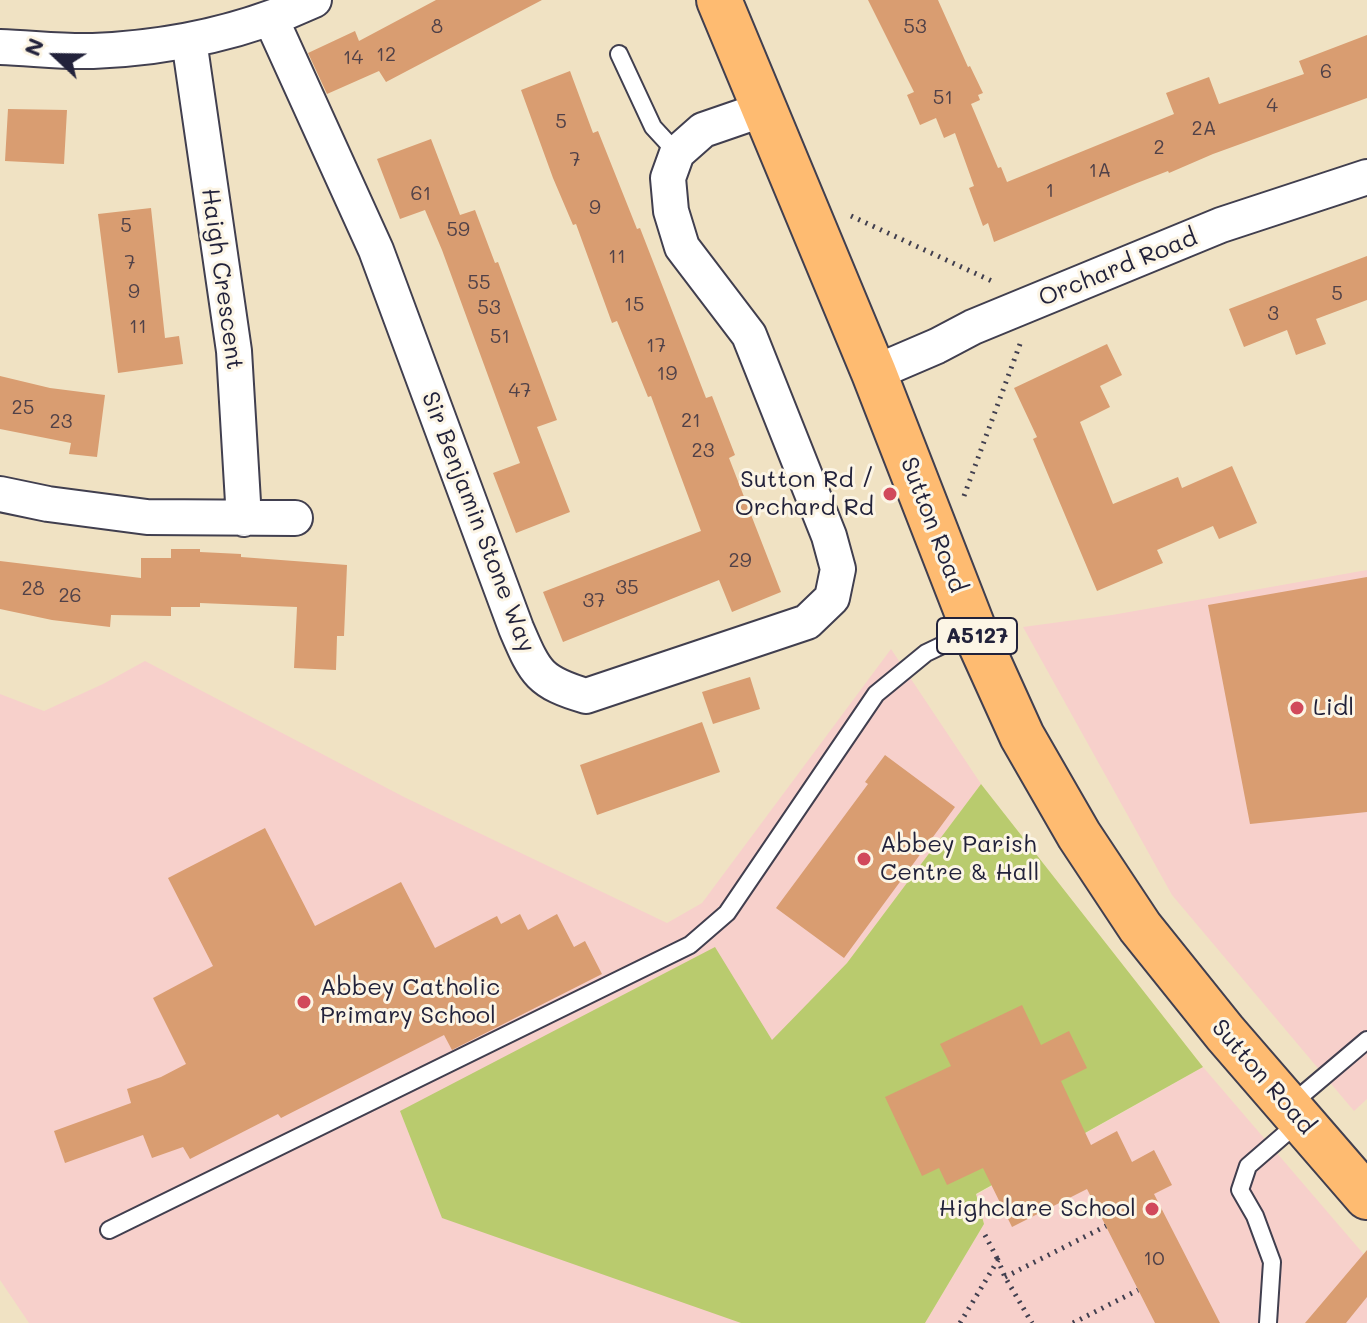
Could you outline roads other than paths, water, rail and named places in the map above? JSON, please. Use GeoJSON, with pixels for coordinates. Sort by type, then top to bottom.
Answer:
{"type":"FeatureCollection","features":[{"type":"Feature","properties":{"kind":"main road","name":"Sutton Road"},"geometry":{"type":"LineString","coordinates":[[719,0],[874,373],[974,630],[1022,736],[1079,835],[1140,927],[1225,1033],[1367,1197]]}},
{"type":"Feature","properties":{"kind":"street"},"geometry":{"type":"LineString","coordinates":[[0,47],[93,51],[189,40],[271,19],[314,0]]}},
{"type":"Feature","properties":{"kind":"street","name":"Sir Benjamin Stone Way"},"geometry":{"type":"LineString","coordinates":[[271,19],[376,250],[505,599],[534,669],[557,687],[586,696],[807,622],[832,598],[838,569],[829,536],[749,335],[682,247],[671,211],[668,178],[677,153]]}},
{"type":"Feature","properties":{"kind":"street","name":"Haigh Crescent"},"geometry":{"type":"LineString","coordinates":[[189,40],[234,351],[244,519]]}},
{"type":"Feature","properties":{"kind":"street"},"geometry":{"type":"LineString","coordinates":[[677,153],[703,130],[764,109]]}},
{"type":"Feature","properties":{"kind":"street","name":"Orchard Road"},"geometry":{"type":"LineString","coordinates":[[874,373],[973,327],[1221,225],[1367,177]]}},
{"type":"Feature","properties":{"kind":"street"},"geometry":{"type":"LineString","coordinates":[[0,494],[48,504],[147,517],[295,518]]}},
{"type":"Feature","properties":{"kind":"lane"},"geometry":{"type":"LineString","coordinates":[[619,54],[653,127],[677,153]]}},
{"type":"Feature","properties":{"kind":"lane"},"geometry":{"type":"LineString","coordinates":[[109,1230],[690,945],[727,913],[876,694],[926,653],[974,630]]}},
{"type":"Feature","properties":{"kind":"lane"},"geometry":{"type":"LineString","coordinates":[[1268,1323],[1272,1262],[1255,1216],[1240,1190],[1248,1166],[1367,1040]]}},
{"type":"Feature","properties":{"kind":"place","name":"Sutton Rd / Orchard Rd"},"geometry":{"type":"Point","coordinates":[890,494]}},
{"type":"Feature","properties":{"kind":"place","name":"Lidl"},"geometry":{"type":"Point","coordinates":[1297,708]}},
{"type":"Feature","properties":{"kind":"place","name":"Abbey Parish Centre & Hall"},"geometry":{"type":"Point","coordinates":[864,859]}},
{"type":"Feature","properties":{"kind":"place","name":"Abbey Catholic Primary School"},"geometry":{"type":"Point","coordinates":[304,1002]}},
{"type":"Feature","properties":{"kind":"place","name":"Highclare School"},"geometry":{"type":"Point","coordinates":[1152,1209]}}]}
